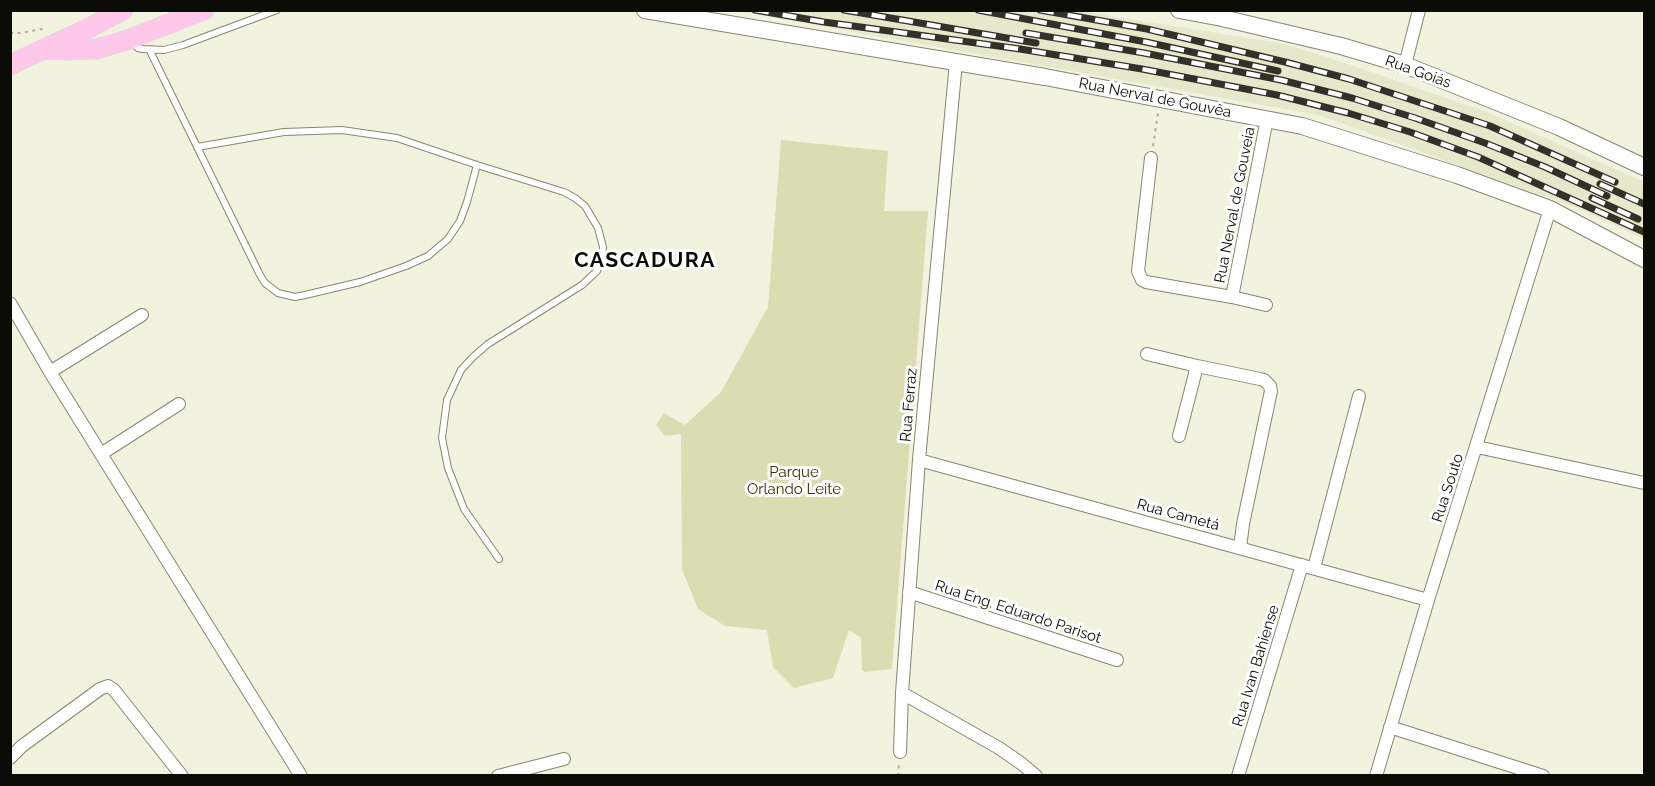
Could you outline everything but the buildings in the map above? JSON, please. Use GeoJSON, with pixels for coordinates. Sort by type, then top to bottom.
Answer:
{"type":"FeatureCollection","features":[{"type":"Feature","properties":{"kind":"main road"},"geometry":{"type":"LineString","coordinates":[[46,49],[97,49],[127,40],[204,10]]}},
{"type":"Feature","properties":{"kind":"main road","name":"Rua Nerval de Gouvêa"},"geometry":{"type":"LineString","coordinates":[[645,10],[956,62],[1302,126],[1457,175],[1550,209],[1644,259]]}},
{"type":"Feature","properties":{"kind":"main road","name":"Rua Goiás"},"geometry":{"type":"LineString","coordinates":[[1179,10],[1341,46],[1405,65],[1559,128],[1644,167]]}},
{"type":"Feature","properties":{"kind":"main road"},"geometry":{"type":"LineString","coordinates":[[10,65],[114,15]]}},
{"type":"Feature","properties":{"kind":"street"},"geometry":{"type":"LineString","coordinates":[[1405,65],[1419,10]]}},
{"type":"Feature","properties":{"kind":"street","name":"Rua Ferraz"},"geometry":{"type":"LineString","coordinates":[[900,752],[902,693],[919,460],[956,62]]}},
{"type":"Feature","properties":{"kind":"street","name":"Rua Nerval de Gouveia"},"geometry":{"type":"LineString","coordinates":[[1232,297],[1267,119]]}},
{"type":"Feature","properties":{"kind":"street","name":"Rua Nerval de Gouveia"},"geometry":{"type":"LineString","coordinates":[[1151,158],[1139,276],[1146,282],[1266,305]]}},
{"type":"Feature","properties":{"kind":"street","name":"Rua Souto"},"geometry":{"type":"LineString","coordinates":[[1376,776],[1428,600],[1550,209]]}},
{"type":"Feature","properties":{"kind":"street"},"geometry":{"type":"LineString","coordinates":[[10,303],[50,372],[301,776]]}},
{"type":"Feature","properties":{"kind":"street"},"geometry":{"type":"LineString","coordinates":[[50,372],[142,315]]}},
{"type":"Feature","properties":{"kind":"street"},"geometry":{"type":"LineString","coordinates":[[1147,354],[1264,380],[1270,386],[1271,392],[1240,548]]}},
{"type":"Feature","properties":{"kind":"street"},"geometry":{"type":"LineString","coordinates":[[1179,436],[1197,366]]}},
{"type":"Feature","properties":{"kind":"street","name":"Rua Ivan Bahiense"},"geometry":{"type":"LineString","coordinates":[[1239,776],[1308,567],[1359,396]]}},
{"type":"Feature","properties":{"kind":"street"},"geometry":{"type":"LineString","coordinates":[[101,454],[179,404]]}},
{"type":"Feature","properties":{"kind":"street"},"geometry":{"type":"LineString","coordinates":[[1477,447],[1644,483]]}},
{"type":"Feature","properties":{"kind":"street","name":"Rua Cametá"},"geometry":{"type":"LineString","coordinates":[[919,460],[1428,600]]}},
{"type":"Feature","properties":{"kind":"street","name":"Rua Eng. Eduardo Parisot"},"geometry":{"type":"LineString","coordinates":[[909,592],[1117,660]]}},
{"type":"Feature","properties":{"kind":"street"},"geometry":{"type":"LineString","coordinates":[[10,758],[22,746],[91,695],[108,686],[114,690],[182,776]]}},
{"type":"Feature","properties":{"kind":"street"},"geometry":{"type":"LineString","coordinates":[[902,693],[999,748],[1036,776]]}},
{"type":"Feature","properties":{"kind":"street"},"geometry":{"type":"LineString","coordinates":[[1390,727],[1543,776]]}},
{"type":"Feature","properties":{"kind":"street"},"geometry":{"type":"LineString","coordinates":[[498,776],[564,759]]}},
{"type":"Feature","properties":{"kind":"lane"},"geometry":{"type":"LineString","coordinates":[[127,40],[138,48],[150,51],[164,50],[277,10]]}},
{"type":"Feature","properties":{"kind":"lane"},"geometry":{"type":"LineString","coordinates":[[150,51],[260,275],[278,293],[295,297],[360,282],[428,256],[448,239],[460,221],[477,165]]}},
{"type":"Feature","properties":{"kind":"lane"},"geometry":{"type":"LineString","coordinates":[[197,147],[284,132],[342,130],[397,138],[564,192],[585,206],[597,228],[603,247],[602,259],[597,271],[582,285],[472,357],[461,370],[447,400],[442,438],[448,468],[464,509],[499,559]]}},
{"type":"Feature","properties":{"kind":"path"},"geometry":{"type":"LineString","coordinates":[[1151,158],[1160,99]]}},
{"type":"Feature","properties":{"kind":"shaded area"},"geometry":{"type":"Polygon","coordinates":[[[736,11],[1081,11],[1285,44],[1487,112],[1644,182],[1644,239],[1577,208],[1318,115],[736,11]]]}},
{"type":"Feature","properties":{"kind":"green space","name":"Parque Orlando Leite"},"geometry":{"type":"Polygon","coordinates":[[[781,140],[888,151],[884,211],[928,211],[892,669],[865,672],[862,670],[861,638],[849,630],[833,678],[794,688],[773,667],[767,630],[725,626],[698,609],[682,569],[681,434],[665,436],[656,425],[664,413],[685,425],[721,392],[768,307],[781,140]]]}},
{"type":"Feature","properties":{"kind":"railway"},"geometry":{"type":"LineString","coordinates":[[755,10],[824,22],[1020,49],[1142,69],[1277,95],[1410,132],[1478,157],[1644,232]]}},
{"type":"Feature","properties":{"kind":"railway"},"geometry":{"type":"LineString","coordinates":[[844,10],[1036,43]]}},
{"type":"Feature","properties":{"kind":"railway"},"geometry":{"type":"LineString","coordinates":[[978,10],[1146,42],[1278,71]]}},
{"type":"Feature","properties":{"kind":"railway"},"geometry":{"type":"LineString","coordinates":[[1040,10],[1147,29],[1349,79],[1490,126],[1615,182]]}},
{"type":"Feature","properties":{"kind":"railway"},"geometry":{"type":"LineString","coordinates":[[1026,33],[1281,80],[1352,98],[1485,143],[1545,167],[1607,196]]}},
{"type":"Feature","properties":{"kind":"railway"},"geometry":{"type":"LineString","coordinates":[[1600,184],[1644,204]]}},
{"type":"Feature","properties":{"kind":"railway"},"geometry":{"type":"LineString","coordinates":[[1592,198],[1638,219]]}},
{"type":"Feature","properties":{"kind":"district","name":"CASCADURA"},"geometry":{"type":"Point","coordinates":[645,261]}}]}
